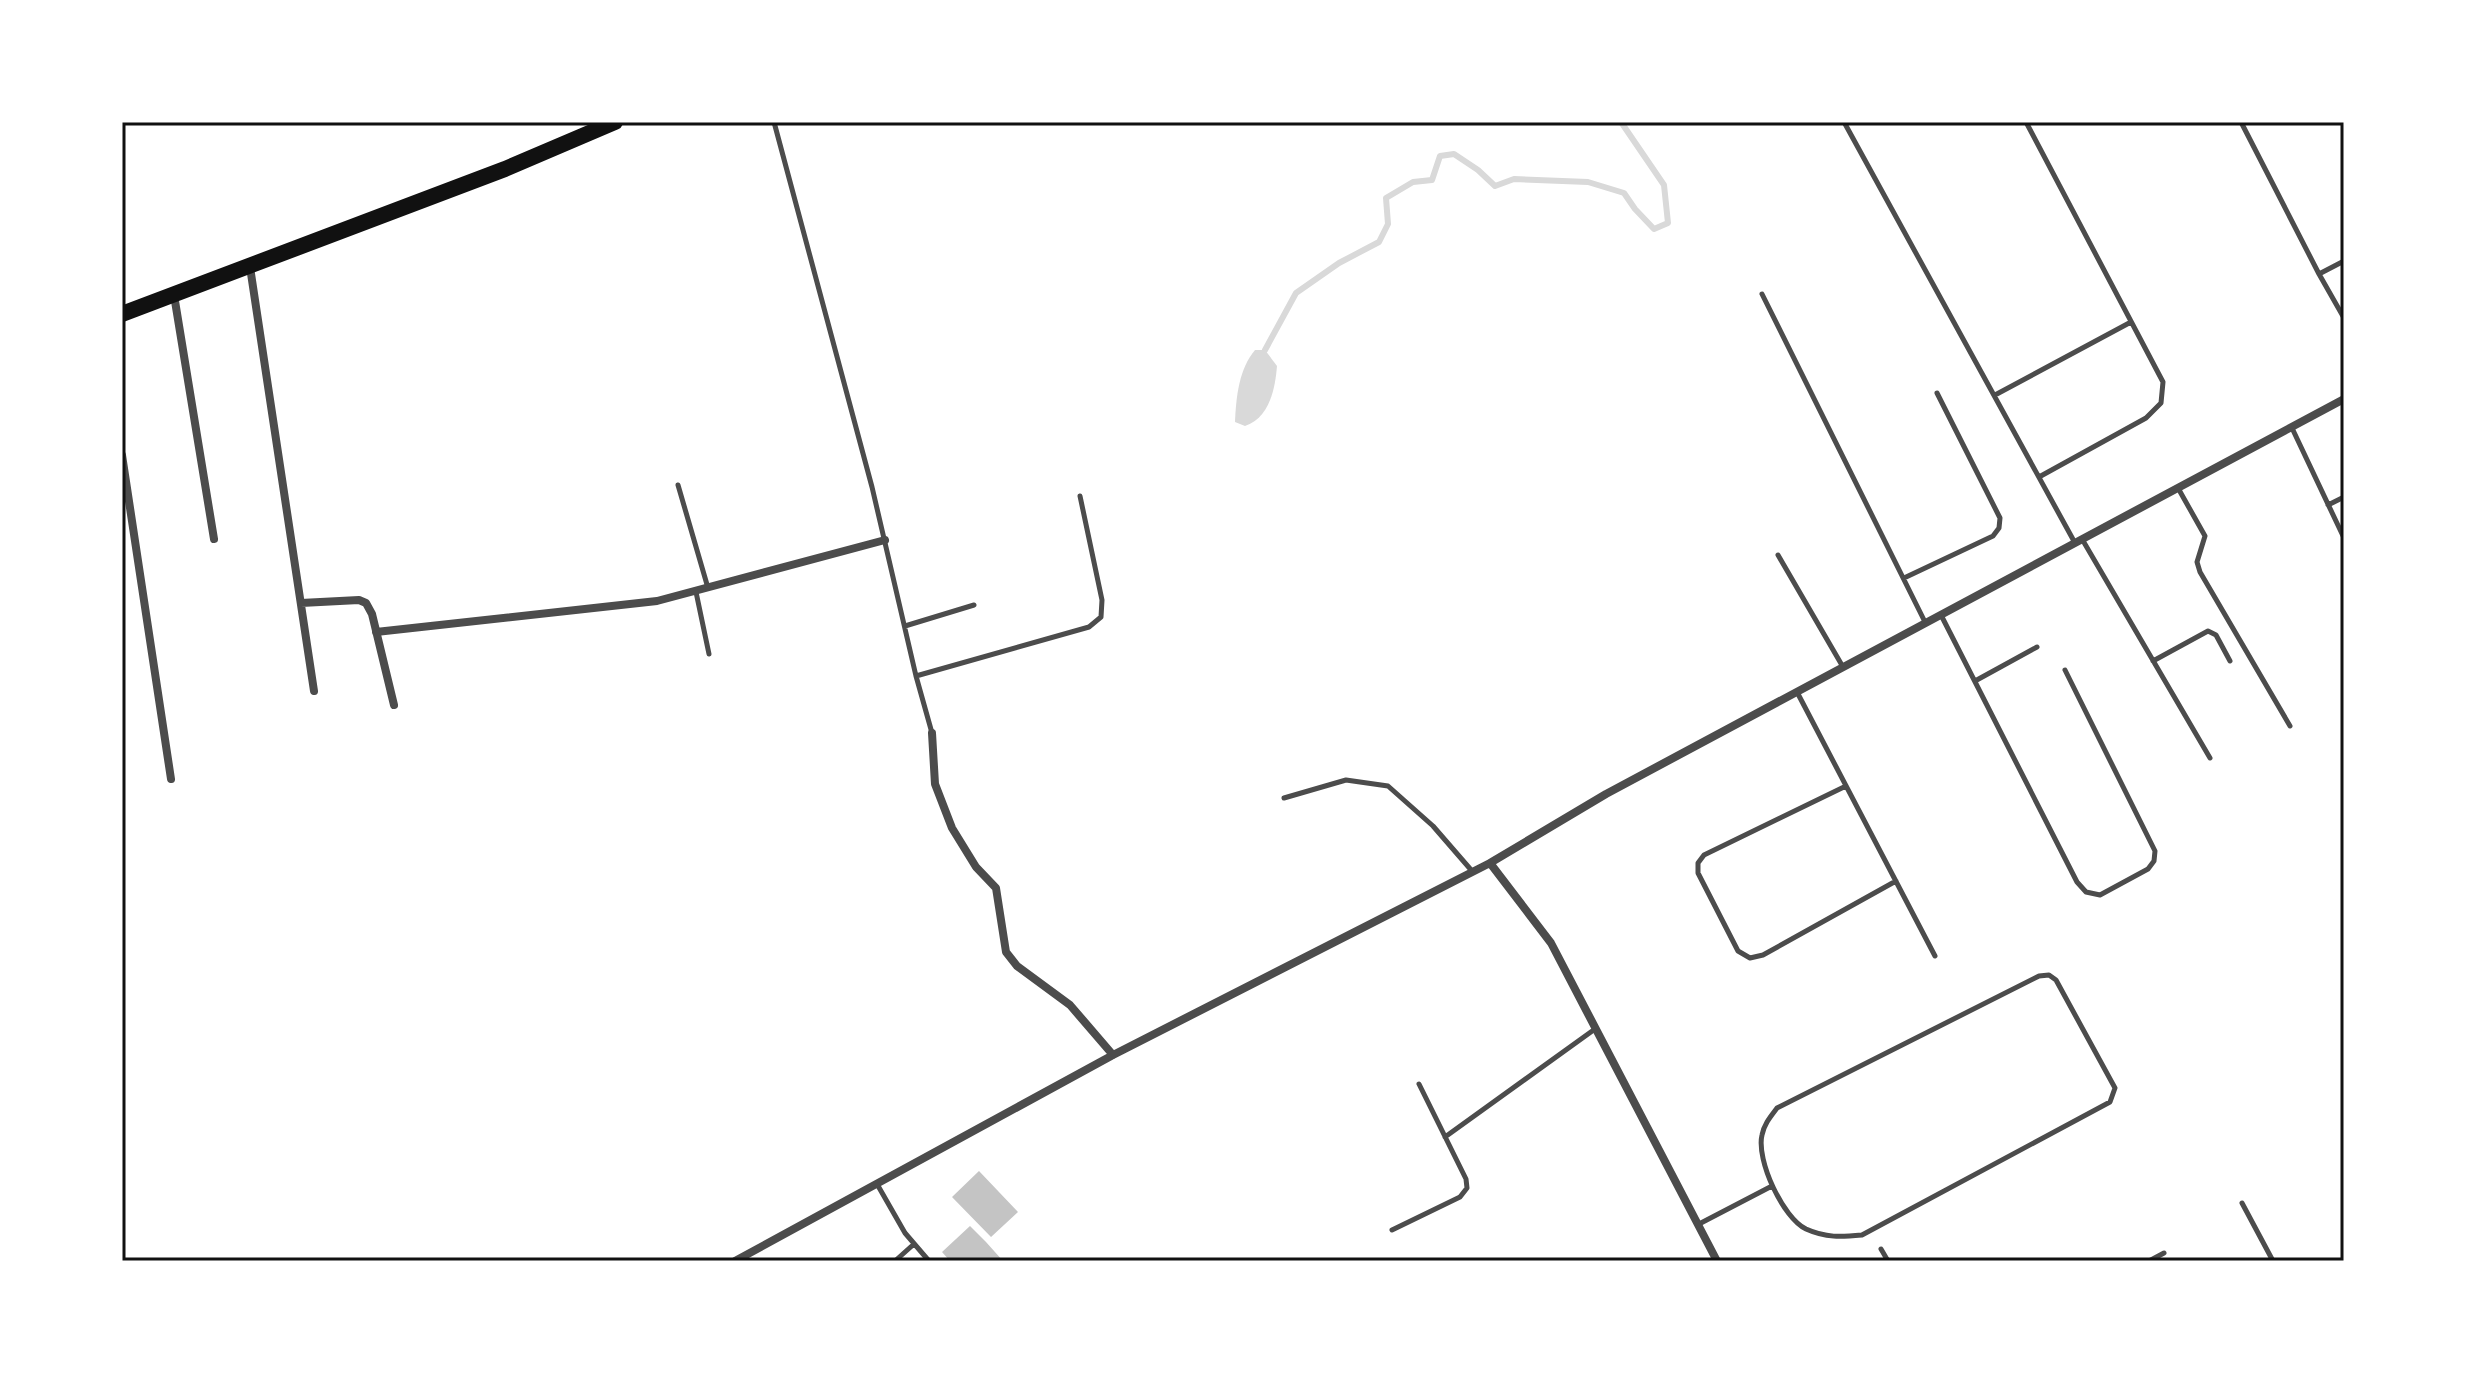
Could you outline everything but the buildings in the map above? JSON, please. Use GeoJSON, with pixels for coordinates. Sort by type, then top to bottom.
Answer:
{"type":"FeatureCollection","features":[{"type":"Feature","properties":{"kind":"main road"},"geometry":{"type":"LineString","coordinates":[[122,314],[505,169],[581,128],[615,122]]}},
{"type":"Feature","properties":{"kind":"street"},"geometry":{"type":"LineString","coordinates":[[249,266],[314,691]]}},
{"type":"Feature","properties":{"kind":"street"},"geometry":{"type":"LineString","coordinates":[[174,295],[214,539]]}},
{"type":"Feature","properties":{"kind":"street"},"geometry":{"type":"LineString","coordinates":[[735,1261],[1113,1055],[1490,863],[1606,794],[2344,399]]}},
{"type":"Feature","properties":{"kind":"street"},"geometry":{"type":"LineString","coordinates":[[122,455],[171,779]]}},
{"type":"Feature","properties":{"kind":"street"},"geometry":{"type":"LineString","coordinates":[[376,632],[657,601],[885,540]]}},
{"type":"Feature","properties":{"kind":"street"},"geometry":{"type":"LineString","coordinates":[[301,603],[359,600],[366,603],[394,705]]}},
{"type":"Feature","properties":{"kind":"street"},"geometry":{"type":"LineString","coordinates":[[932,733],[935,784],[952,828],[976,867],[996,888],[1006,952],[1017,966],[1070,1005],[1113,1055]]}},
{"type":"Feature","properties":{"kind":"street"},"geometry":{"type":"LineString","coordinates":[[1490,863],[1551,943],[1717,1261]]}},
{"type":"Feature","properties":{"kind":"lane"},"geometry":{"type":"LineString","coordinates":[[774,122],[885,540],[932,733]]}},
{"type":"Feature","properties":{"kind":"lane"},"geometry":{"type":"LineString","coordinates":[[1844,122],[2039,477],[2210,758]]}},
{"type":"Feature","properties":{"kind":"lane"},"geometry":{"type":"LineString","coordinates":[[2026,122],[2163,382],[2161,403],[2146,418],[2039,477]]}},
{"type":"Feature","properties":{"kind":"lane"},"geometry":{"type":"LineString","coordinates":[[2241,122],[2344,318]]}},
{"type":"Feature","properties":{"kind":"lane"},"geometry":{"type":"LineString","coordinates":[[2319,274],[2344,261]]}},
{"type":"Feature","properties":{"kind":"lane"},"geometry":{"type":"LineString","coordinates":[[1762,294],[1926,623]]}},
{"type":"Feature","properties":{"kind":"lane"},"geometry":{"type":"LineString","coordinates":[[1994,395],[2131,322]]}},
{"type":"Feature","properties":{"kind":"lane"},"geometry":{"type":"LineString","coordinates":[[1904,578],[1993,536],[1999,528],[2000,518],[1937,393]]}},
{"type":"Feature","properties":{"kind":"lane"},"geometry":{"type":"LineString","coordinates":[[2292,428],[2344,538]]}},
{"type":"Feature","properties":{"kind":"lane"},"geometry":{"type":"LineString","coordinates":[[678,485],[709,589]]}},
{"type":"Feature","properties":{"kind":"lane"},"geometry":{"type":"LineString","coordinates":[[2178,488],[2205,536],[2197,562],[2200,572],[2290,726]]}},
{"type":"Feature","properties":{"kind":"lane"},"geometry":{"type":"LineString","coordinates":[[916,676],[1089,627],[1101,617],[1102,600],[1080,496]]}},
{"type":"Feature","properties":{"kind":"lane"},"geometry":{"type":"LineString","coordinates":[[2328,505],[2344,497]]}},
{"type":"Feature","properties":{"kind":"lane"},"geometry":{"type":"LineString","coordinates":[[1778,555],[1843,668]]}},
{"type":"Feature","properties":{"kind":"lane"},"geometry":{"type":"LineString","coordinates":[[696,592],[709,654]]}},
{"type":"Feature","properties":{"kind":"lane"},"geometry":{"type":"LineString","coordinates":[[905,626],[974,605]]}},
{"type":"Feature","properties":{"kind":"lane"},"geometry":{"type":"LineString","coordinates":[[1941,615],[2077,882],[2086,892],[2100,895],[2148,869],[2154,861],[2155,851],[2065,670]]}},
{"type":"Feature","properties":{"kind":"lane"},"geometry":{"type":"LineString","coordinates":[[2153,661],[2208,631],[2216,635],[2230,661]]}},
{"type":"Feature","properties":{"kind":"lane"},"geometry":{"type":"LineString","coordinates":[[1975,681],[2037,647]]}},
{"type":"Feature","properties":{"kind":"lane"},"geometry":{"type":"LineString","coordinates":[[1797,692],[1935,956]]}},
{"type":"Feature","properties":{"kind":"lane"},"geometry":{"type":"LineString","coordinates":[[1284,798],[1346,780],[1388,786],[1433,826],[1472,871]]}},
{"type":"Feature","properties":{"kind":"lane"},"geometry":{"type":"LineString","coordinates":[[1846,786],[1704,855],[1698,863],[1698,873],[1738,951],[1750,958],[1763,955],[1896,881]]}},
{"type":"Feature","properties":{"kind":"lane"},"geometry":{"type":"LineString","coordinates":[[2049,975],[2056,980],[2115,1088],[2110,1102],[1862,1235],[1833,1238],[1803,1228],[1772,1186],[1764,1163],[1761,1137],[1767,1121],[1777,1108],[2039,976],[2049,975]]}},
{"type":"Feature","properties":{"kind":"lane"},"geometry":{"type":"LineString","coordinates":[[1445,1137],[1595,1029]]}},
{"type":"Feature","properties":{"kind":"lane"},"geometry":{"type":"LineString","coordinates":[[1392,1230],[1460,1197],[1467,1188],[1466,1179],[1419,1084]]}},
{"type":"Feature","properties":{"kind":"lane"},"geometry":{"type":"LineString","coordinates":[[877,1184],[914,1244],[929,1261]]}},
{"type":"Feature","properties":{"kind":"lane"},"geometry":{"type":"LineString","coordinates":[[1699,1224],[1772,1186]]}},
{"type":"Feature","properties":{"kind":"lane"},"geometry":{"type":"LineString","coordinates":[[2242,1203],[2273,1261]]}},
{"type":"Feature","properties":{"kind":"lane"},"geometry":{"type":"LineString","coordinates":[[895,1261],[914,1244]]}},
{"type":"Feature","properties":{"kind":"lane"},"geometry":{"type":"LineString","coordinates":[[1881,1249],[1888,1261]]}},
{"type":"Feature","properties":{"kind":"lane"},"geometry":{"type":"LineString","coordinates":[[2149,1261],[2164,1253]]}},
{"type":"Feature","properties":{"kind":"shaded area"},"geometry":{"type":"Polygon","coordinates":[[[1255,350],[1265,350],[1277,366],[1276,375],[1265,410],[1245,426],[1235,422],[1238,393],[1245,366],[1255,350]]]}},
{"type":"Feature","properties":{"kind":"waterway"},"geometry":{"type":"LineString","coordinates":[[1265,350],[1296,293],[1339,263],[1379,242],[1388,224],[1386,198],[1413,182],[1432,180],[1440,156],[1454,154],[1495,186],[1514,179],[1588,182],[1624,193],[1654,229],[1668,223],[1664,185],[1621,122]]}}]}
